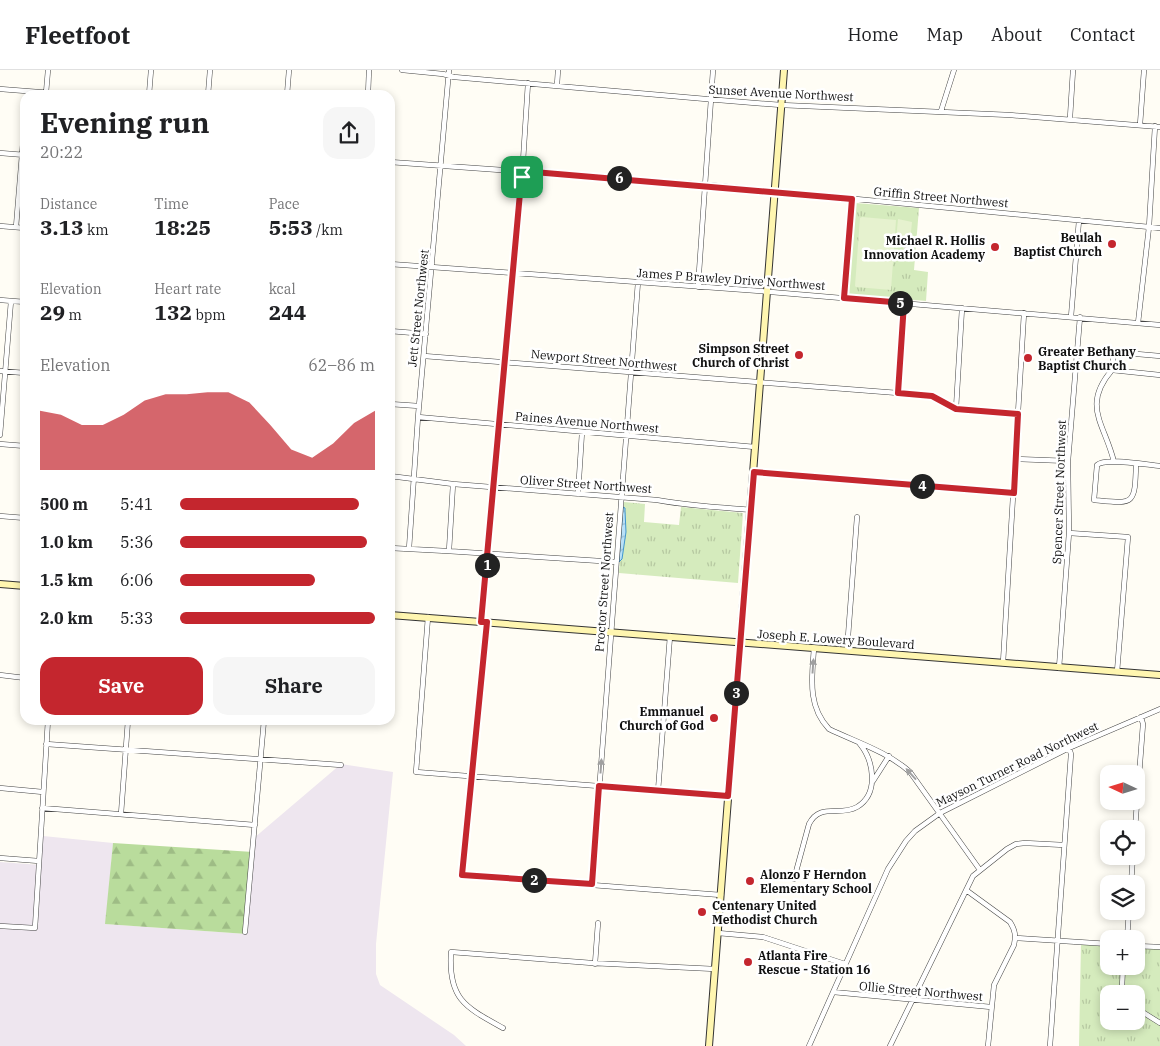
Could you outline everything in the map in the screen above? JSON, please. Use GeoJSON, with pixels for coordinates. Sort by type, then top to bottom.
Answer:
{"type":"FeatureCollection","features":[{"type":"Feature","properties":{"kind":"main road"},"geometry":{"type":"LineString","coordinates":[[710,1046],[784,70]]}},
{"type":"Feature","properties":{"kind":"main road"},"geometry":{"type":"LineString","coordinates":[[0,584],[20,586]]}},
{"type":"Feature","properties":{"kind":"main road","name":"Joseph E. Lowery Boulevard"},"geometry":{"type":"LineString","coordinates":[[395,614],[1160,676]]}},
{"type":"Feature","properties":{"kind":"street"},"geometry":{"type":"LineString","coordinates":[[46,90],[48,70]]}},
{"type":"Feature","properties":{"kind":"street"},"geometry":{"type":"LineString","coordinates":[[149,90],[151,70]]}},
{"type":"Feature","properties":{"kind":"street"},"geometry":{"type":"LineString","coordinates":[[208,90],[210,70]]}},
{"type":"Feature","properties":{"kind":"street"},"geometry":{"type":"LineString","coordinates":[[287,90],[289,70]]}},
{"type":"Feature","properties":{"kind":"street"},"geometry":{"type":"LineString","coordinates":[[368,90],[369,70]]}},
{"type":"Feature","properties":{"kind":"street","name":"Sunset Avenue Northwest"},"geometry":{"type":"LineString","coordinates":[[402,70],[449,73],[528,83],[711,100],[1070,118],[1157,127]]}},
{"type":"Feature","properties":{"kind":"street"},"geometry":{"type":"LineString","coordinates":[[557,85],[558,70]]}},
{"type":"Feature","properties":{"kind":"street"},"geometry":{"type":"LineString","coordinates":[[698,287],[713,70]]}},
{"type":"Feature","properties":{"kind":"street"},"geometry":{"type":"LineString","coordinates":[[941,111],[954,70]]}},
{"type":"Feature","properties":{"kind":"street"},"geometry":{"type":"LineString","coordinates":[[1070,118],[1074,70]]}},
{"type":"Feature","properties":{"kind":"street"},"geometry":{"type":"LineString","coordinates":[[1140,125],[1144,70]]}},
{"type":"Feature","properties":{"kind":"street","name":"Jett Street Northwest"},"geometry":{"type":"LineString","coordinates":[[409,549],[419,406],[449,73]]}},
{"type":"Feature","properties":{"kind":"street"},"geometry":{"type":"LineString","coordinates":[[528,83],[488,553],[472,777],[462,875],[721,894]]}},
{"type":"Feature","properties":{"kind":"street"},"geometry":{"type":"LineString","coordinates":[[0,89],[20,92]]}},
{"type":"Feature","properties":{"kind":"street"},"geometry":{"type":"LineString","coordinates":[[1138,323],[1149,227],[1157,127]]}},
{"type":"Feature","properties":{"kind":"street"},"geometry":{"type":"LineString","coordinates":[[0,153],[20,155]]}},
{"type":"Feature","properties":{"kind":"street","name":"Griffin Street Northwest"},"geometry":{"type":"LineString","coordinates":[[395,162],[775,191],[1160,228]]}},
{"type":"Feature","properties":{"kind":"street"},"geometry":{"type":"LineString","coordinates":[[16,227],[20,186]]}},
{"type":"Feature","properties":{"kind":"street"},"geometry":{"type":"LineString","coordinates":[[844,298],[852,199]]}},
{"type":"Feature","properties":{"kind":"street"},"geometry":{"type":"LineString","coordinates":[[1071,317],[1078,220]]}},
{"type":"Feature","properties":{"kind":"street"},"geometry":{"type":"LineString","coordinates":[[0,226],[20,227]]}},
{"type":"Feature","properties":{"kind":"street","name":"James P Brawley Drive Northwest"},"geometry":{"type":"LineString","coordinates":[[395,264],[844,298],[1160,325]]}},
{"type":"Feature","properties":{"kind":"street","name":"Proctor Street Northwest"},"geometry":{"type":"LineString","coordinates":[[592,884],[620,497],[638,282]]}},
{"type":"Feature","properties":{"kind":"street"},"geometry":{"type":"LineString","coordinates":[[0,300],[20,302]]}},
{"type":"Feature","properties":{"kind":"street"},"geometry":{"type":"LineString","coordinates":[[0,435],[2,371],[11,301]]}},
{"type":"Feature","properties":{"kind":"street"},"geometry":{"type":"LineString","coordinates":[[898,393],[904,303]]}},
{"type":"Feature","properties":{"kind":"street"},"geometry":{"type":"LineString","coordinates":[[956,409],[962,308]]}},
{"type":"Feature","properties":{"kind":"street"},"geometry":{"type":"LineString","coordinates":[[1003,663],[1024,313]]}},
{"type":"Feature","properties":{"kind":"street","name":"Spencer Street Northwest"},"geometry":{"type":"LineString","coordinates":[[1059,668],[1069,533],[1068,461],[1080,318]]}},
{"type":"Feature","properties":{"kind":"street"},"geometry":{"type":"LineString","coordinates":[[395,331],[426,334]]}},
{"type":"Feature","properties":{"kind":"street"},"geometry":{"type":"LineString","coordinates":[[1114,462],[1110,446],[1098,417],[1096,399],[1102,381],[1112,370],[1114,352],[1160,356]]}},
{"type":"Feature","properties":{"kind":"street","name":"Newport Street Northwest"},"geometry":{"type":"LineString","coordinates":[[424,356],[932,396],[956,409],[1018,414]]}},
{"type":"Feature","properties":{"kind":"street"},"geometry":{"type":"LineString","coordinates":[[1112,370],[1160,375]]}},
{"type":"Feature","properties":{"kind":"street"},"geometry":{"type":"LineString","coordinates":[[2,371],[20,373]]}},
{"type":"Feature","properties":{"kind":"street"},"geometry":{"type":"LineString","coordinates":[[395,404],[419,406]]}},
{"type":"Feature","properties":{"kind":"street","name":"Paines Avenue Northwest"},"geometry":{"type":"LineString","coordinates":[[418,418],[756,447]]}},
{"type":"Feature","properties":{"kind":"street"},"geometry":{"type":"LineString","coordinates":[[578,494],[582,432]]}},
{"type":"Feature","properties":{"kind":"street"},"geometry":{"type":"LineString","coordinates":[[0,444],[20,446]]}},
{"type":"Feature","properties":{"kind":"street"},"geometry":{"type":"LineString","coordinates":[[1016,460],[1068,461]]}},
{"type":"Feature","properties":{"kind":"street"},"geometry":{"type":"LineString","coordinates":[[1136,464],[1136,483],[1134,493],[1130,499],[1125,503],[1094,500],[1097,465],[1099,462],[1104,461],[1160,466]]}},
{"type":"Feature","properties":{"kind":"street"},"geometry":{"type":"LineString","coordinates":[[754,472],[1014,493]]}},
{"type":"Feature","properties":{"kind":"street","name":"Oliver Street Northwest"},"geometry":{"type":"LineString","coordinates":[[395,477],[453,484],[657,500],[689,506],[712,506],[750,510]]}},
{"type":"Feature","properties":{"kind":"street"},"geometry":{"type":"LineString","coordinates":[[449,551],[453,484]]}},
{"type":"Feature","properties":{"kind":"street"},"geometry":{"type":"LineString","coordinates":[[0,516],[20,518]]}},
{"type":"Feature","properties":{"kind":"street"},"geometry":{"type":"LineString","coordinates":[[847,650],[857,517]]}},
{"type":"Feature","properties":{"kind":"street"},"geometry":{"type":"LineString","coordinates":[[1069,533],[1128,537],[1117,672]]}},
{"type":"Feature","properties":{"kind":"street"},"geometry":{"type":"LineString","coordinates":[[395,548],[616,562]]}},
{"type":"Feature","properties":{"kind":"street"},"geometry":{"type":"LineString","coordinates":[[428,617],[416,772],[728,796]]}},
{"type":"Feature","properties":{"kind":"street"},"geometry":{"type":"LineString","coordinates":[[658,791],[670,636]]}},
{"type":"Feature","properties":{"kind":"street"},"geometry":{"type":"LineString","coordinates":[[814,648],[812,690],[817,712],[823,723],[829,729],[889,756],[910,772],[980,870]]}},
{"type":"Feature","properties":{"kind":"street"},"geometry":{"type":"LineString","coordinates":[[0,675],[20,677]]}},
{"type":"Feature","properties":{"kind":"street","name":"Mayson Turner Road Northwest"},"geometry":{"type":"LineString","coordinates":[[809,1046],[876,895],[898,852],[915,831],[940,813],[1069,748],[1160,709]]}},
{"type":"Feature","properties":{"kind":"street"},"geometry":{"type":"LineString","coordinates":[[1136,820],[1143,724],[1141,717]]}},
{"type":"Feature","properties":{"kind":"street"},"geometry":{"type":"LineString","coordinates":[[0,926],[35,928],[48,725]]}},
{"type":"Feature","properties":{"kind":"street"},"geometry":{"type":"LineString","coordinates":[[121,814],[128,725]]}},
{"type":"Feature","properties":{"kind":"street"},"geometry":{"type":"LineString","coordinates":[[245,932],[264,725]]}},
{"type":"Feature","properties":{"kind":"street"},"geometry":{"type":"LineString","coordinates":[[859,743],[869,758],[872,782]]}},
{"type":"Feature","properties":{"kind":"street"},"geometry":{"type":"LineString","coordinates":[[46,744],[341,765]]}},
{"type":"Feature","properties":{"kind":"street"},"geometry":{"type":"LineString","coordinates":[[1050,1046],[1071,754],[1069,748]]}},
{"type":"Feature","properties":{"kind":"street"},"geometry":{"type":"LineString","coordinates":[[794,879],[812,818],[822,812],[846,811],[857,807],[866,797],[872,782],[889,756]]}},
{"type":"Feature","properties":{"kind":"street"},"geometry":{"type":"LineString","coordinates":[[0,788],[43,792]]}},
{"type":"Feature","properties":{"kind":"street"},"geometry":{"type":"LineString","coordinates":[[42,808],[255,825]]}},
{"type":"Feature","properties":{"kind":"street"},"geometry":{"type":"LineString","coordinates":[[890,1046],[974,876],[1016,844],[1064,845]]}},
{"type":"Feature","properties":{"kind":"street"},"geometry":{"type":"LineString","coordinates":[[0,858],[39,861]]}},
{"type":"Feature","properties":{"kind":"street"},"geometry":{"type":"LineString","coordinates":[[966,890],[1010,922],[1016,938],[1100,943]]}},
{"type":"Feature","properties":{"kind":"street"},"geometry":{"type":"LineString","coordinates":[[595,964],[598,923]]}},
{"type":"Feature","properties":{"kind":"street"},"geometry":{"type":"LineString","coordinates":[[718,933],[763,937],[845,964]]}},
{"type":"Feature","properties":{"kind":"street","name":"Ollie Street Northwest"},"geometry":{"type":"LineString","coordinates":[[833,992],[991,1007],[994,985],[1016,938]]}},
{"type":"Feature","properties":{"kind":"street"},"geometry":{"type":"LineString","coordinates":[[1145,946],[1160,947]]}},
{"type":"Feature","properties":{"kind":"street"},"geometry":{"type":"LineString","coordinates":[[503,1028],[472,1011],[459,997],[451,976],[451,952],[595,964],[715,969]]}},
{"type":"Feature","properties":{"kind":"street"},"geometry":{"type":"LineString","coordinates":[[988,1046],[991,1007]]}},
{"type":"Feature","properties":{"kind":"street"},"geometry":{"type":"LineString","coordinates":[[1145,1014],[1160,1023]]}},
{"type":"Feature","properties":{"kind":"shaded area"},"geometry":{"type":"Polygon","coordinates":[[[904,243],[911,243],[909,261],[903,258],[904,243]]]}},
{"type":"Feature","properties":{"kind":"shaded area"},"geometry":{"type":"Polygon","coordinates":[[[341,764],[393,772],[376,944],[376,974],[380,985],[454,1035],[466,1046],[0,1046],[0,862],[41,865],[43,836],[113,843],[106,924],[247,934],[254,838],[341,764]]]}},
{"type":"Feature","properties":{"kind":"green space"},"geometry":{"type":"Polygon","coordinates":[[[855,203],[919,208],[914,270],[928,272],[926,301],[848,294],[855,203]]]}},
{"type":"Feature","properties":{"kind":"green space"},"geometry":{"type":"Polygon","coordinates":[[[860,218],[896,220],[891,290],[855,286],[860,218]]]}},
{"type":"Feature","properties":{"kind":"green space"},"geometry":{"type":"Polygon","coordinates":[[[898,219],[912,222],[910,242],[896,241],[898,219]]]}},
{"type":"Feature","properties":{"kind":"green space"},"geometry":{"type":"Polygon","coordinates":[[[624,502],[645,504],[644,522],[679,525],[681,507],[743,513],[738,583],[619,573],[624,502]]]}},
{"type":"Feature","properties":{"kind":"green space"},"geometry":{"type":"Polygon","coordinates":[[[113,843],[253,852],[247,934],[105,924],[113,843]]]}},
{"type":"Feature","properties":{"kind":"green space"},"geometry":{"type":"Polygon","coordinates":[[[1081,943],[1100,944],[1100,975],[1145,975],[1145,947],[1160,948],[1160,1046],[1079,1046],[1081,943]]]}},
{"type":"Feature","properties":{"kind":"water"},"geometry":{"type":"Polygon","coordinates":[[[623,507],[625,508],[626,532],[622,559],[619,562],[623,507]]]}},
{"type":"Feature","properties":{"kind":"place","name":"Beulah Baptist Church"},"geometry":{"type":"Point","coordinates":[1112,244]}},
{"type":"Feature","properties":{"kind":"place","name":"Michael R. Hollis Innovation Academy"},"geometry":{"type":"Point","coordinates":[995,247]}},
{"type":"Feature","properties":{"kind":"place","name":"Simpson Street Church of Christ"},"geometry":{"type":"Point","coordinates":[799,355]}},
{"type":"Feature","properties":{"kind":"place","name":"Greater Bethany Baptist Church"},"geometry":{"type":"Point","coordinates":[1028,358]}},
{"type":"Feature","properties":{"kind":"place","name":"Emmanuel Church of God"},"geometry":{"type":"Point","coordinates":[714,718]}},
{"type":"Feature","properties":{"kind":"place","name":"Alonzo F Herndon Elementary School"},"geometry":{"type":"Point","coordinates":[750,881]}},
{"type":"Feature","properties":{"kind":"place","name":"Centenary United Methodist Church"},"geometry":{"type":"Point","coordinates":[702,912]}},
{"type":"Feature","properties":{"kind":"place","name":"Atlanta Fire Rescue - Station 16"},"geometry":{"type":"Point","coordinates":[748,962]}},
{"type":"Feature","properties":{"kind":"route"},"geometry":{"type":"LineString","coordinates":[[522,171],[710,185],[852,199],[844,298],[904,303],[898,393],[932,396],[956,409],[1018,414],[1014,493],[754,472],[728,796],[599,786],[592,884],[462,875],[487,622],[481,622],[522,177],[522,171]]}}]}
